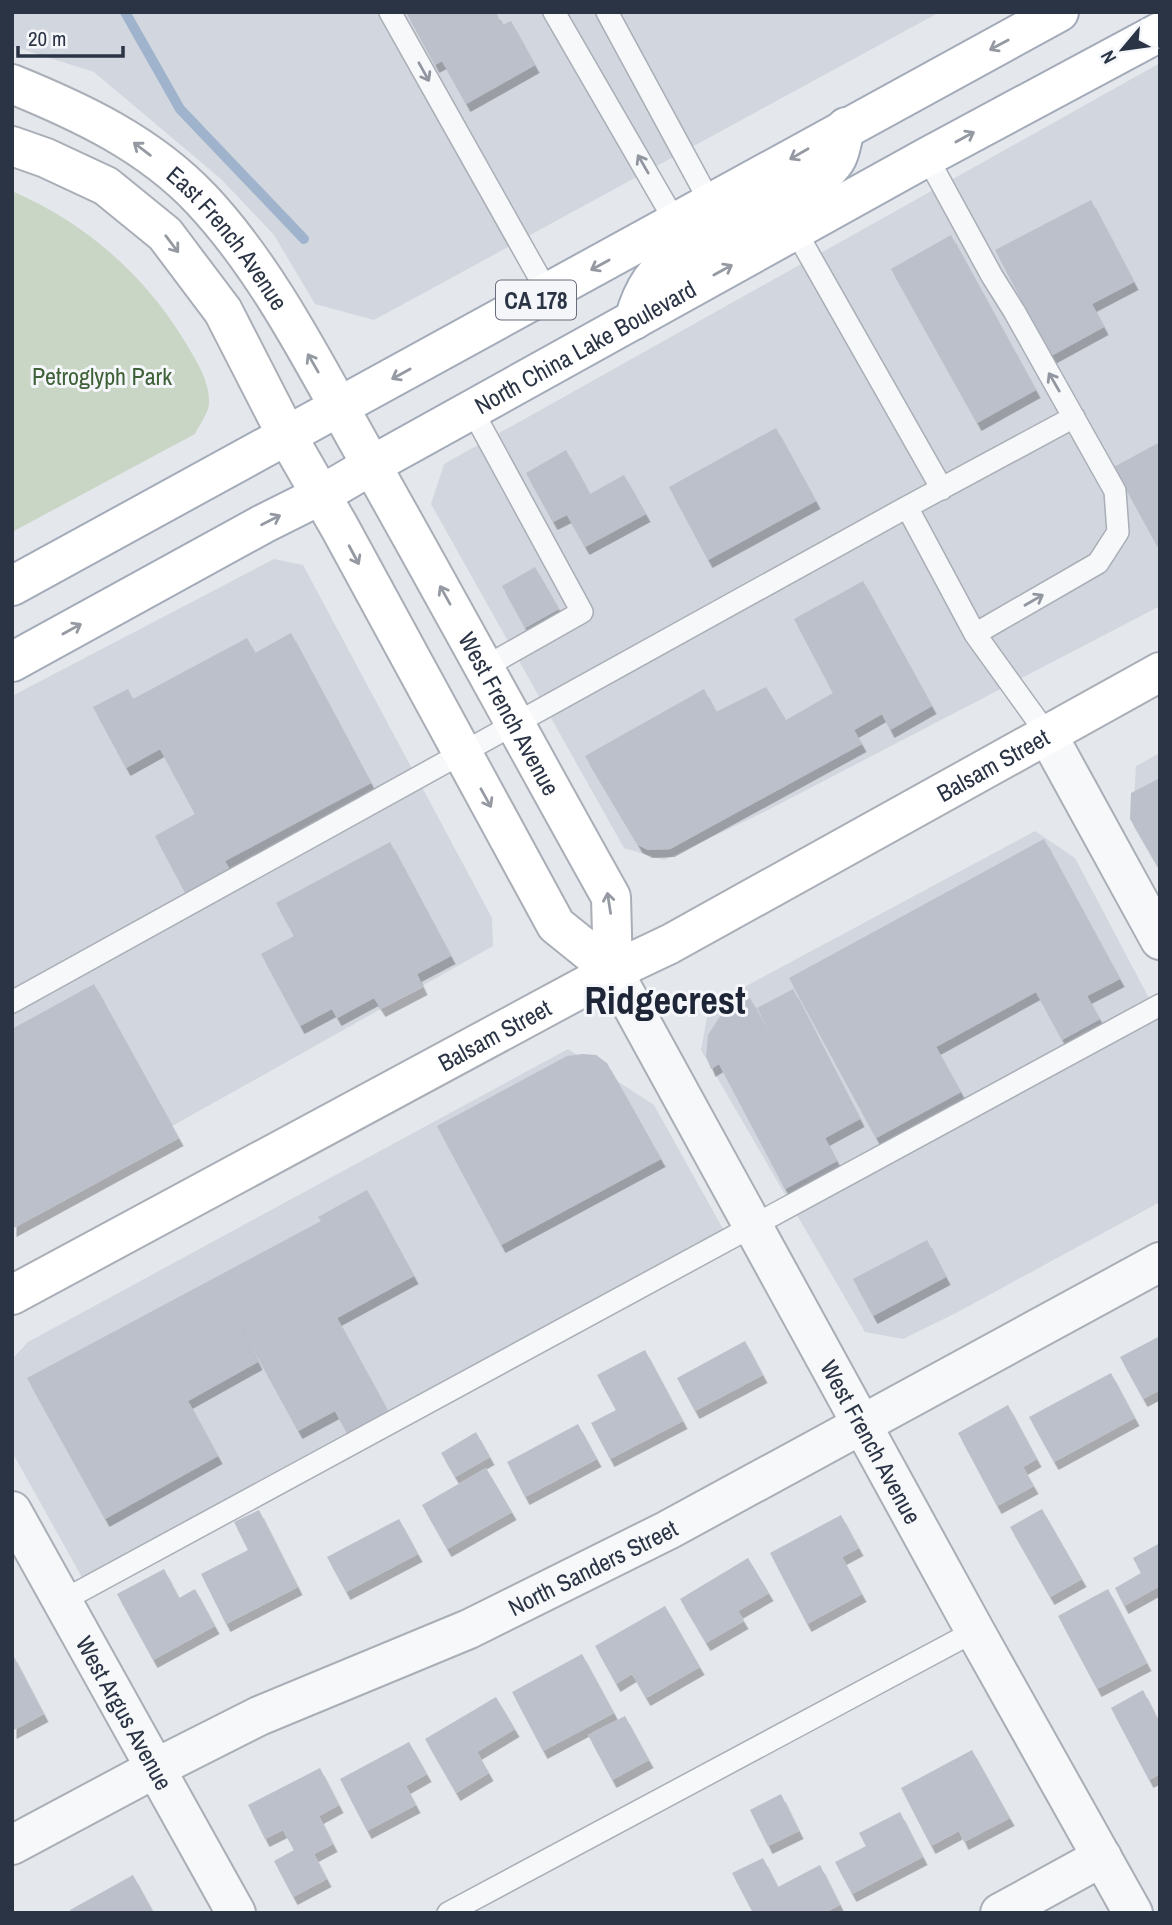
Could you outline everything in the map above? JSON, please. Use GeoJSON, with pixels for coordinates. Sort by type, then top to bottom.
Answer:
{"type":"FeatureCollection","features":[{"type":"Feature","properties":{"kind":"street","name":"CA 178"},"geometry":{"type":"LineString","coordinates":[[12,586],[1059,12]]}},
{"type":"Feature","properties":{"kind":"street","name":"North China Lake Boulevard"},"geometry":{"type":"LineString","coordinates":[[12,662],[321,495],[927,157],[1160,32]]}},
{"type":"Feature","properties":{"kind":"street","name":"East French Avenue"},"geometry":{"type":"LineString","coordinates":[[12,83],[78,111],[140,147],[200,198],[265,279],[372,465]]}},
{"type":"Feature","properties":{"kind":"street"},"geometry":{"type":"LineString","coordinates":[[634,320],[640,295],[665,264],[681,251],[825,172],[840,154],[846,127]]}},
{"type":"Feature","properties":{"kind":"street","name":"East French Avenue"},"geometry":{"type":"LineString","coordinates":[[12,146],[46,158],[106,186],[165,234],[223,311],[287,436],[321,495]]}},
{"type":"Feature","properties":{"kind":"street","name":"West French Avenue"},"geometry":{"type":"LineString","coordinates":[[372,465],[611,897],[613,971]]}},
{"type":"Feature","properties":{"kind":"street","name":"West French Avenue"},"geometry":{"type":"LineString","coordinates":[[321,495],[556,925],[613,971],[1133,1913]]}},
{"type":"Feature","properties":{"kind":"street","name":"Balsam Street"},"geometry":{"type":"LineString","coordinates":[[12,1295],[613,971],[670,944],[1160,672]]}},
{"type":"Feature","properties":{"kind":"street"},"geometry":{"type":"LineString","coordinates":[[1047,734],[1160,940]]}},
{"type":"Feature","properties":{"kind":"street","name":"North Sanders Street"},"geometry":{"type":"LineString","coordinates":[[12,1844],[259,1716],[469,1629],[668,1530],[1160,1262]]}},
{"type":"Feature","properties":{"kind":"street","name":"West Argus Avenue"},"geometry":{"type":"LineString","coordinates":[[12,1511],[236,1913]]}},
{"type":"Feature","properties":{"kind":"street"},"geometry":{"type":"LineString","coordinates":[[1000,1913],[1102,1857]]}},
{"type":"Feature","properties":{"kind":"lane"},"geometry":{"type":"LineString","coordinates":[[390,12],[548,293]]}},
{"type":"Feature","properties":{"kind":"lane"},"geometry":{"type":"LineString","coordinates":[[554,12],[676,223]]}},
{"type":"Feature","properties":{"kind":"lane"},"geometry":{"type":"LineString","coordinates":[[607,12],[711,204]]}},
{"type":"Feature","properties":{"kind":"lane"},"geometry":{"type":"LineString","coordinates":[[927,157],[1115,491],[1118,533],[1098,563],[975,634]]}},
{"type":"Feature","properties":{"kind":"lane"},"geometry":{"type":"LineString","coordinates":[[795,230],[942,489]]}},
{"type":"Feature","properties":{"kind":"lane"},"geometry":{"type":"LineString","coordinates":[[471,410],[582,612],[485,667]]}},
{"type":"Feature","properties":{"kind":"lane"},"geometry":{"type":"LineString","coordinates":[[12,1002],[1074,417]]}},
{"type":"Feature","properties":{"kind":"lane"},"geometry":{"type":"LineString","coordinates":[[907,507],[975,634],[1047,734]]}},
{"type":"Feature","properties":{"kind":"lane"},"geometry":{"type":"LineString","coordinates":[[62,1601],[1160,1005]]}},
{"type":"Feature","properties":{"kind":"lane"},"geometry":{"type":"LineString","coordinates":[[448,1913],[975,1631]]}},
{"type":"Feature","properties":{"kind":"shaded area"},"geometry":{"type":"Polygon","coordinates":[[[12,12],[940,12],[374,320],[315,304],[274,235],[221,179],[94,72],[12,46],[12,12]]]}},
{"type":"Feature","properties":{"kind":"shaded area"},"geometry":{"type":"Polygon","coordinates":[[[1160,63],[1160,606],[766,811],[664,860],[624,848],[431,504],[444,464],[1160,63]]]}},
{"type":"Feature","properties":{"kind":"shaded area"},"geometry":{"type":"Polygon","coordinates":[[[274,559],[303,565],[492,918],[493,946],[12,1216],[12,696],[274,559]]]}},
{"type":"Feature","properties":{"kind":"shaded area"},"geometry":{"type":"Polygon","coordinates":[[[1160,753],[1160,869],[1133,822],[1136,766],[1160,753]]]}},
{"type":"Feature","properties":{"kind":"shaded area"},"geometry":{"type":"Polygon","coordinates":[[[1035,831],[1075,858],[1160,1019],[1160,1202],[903,1339],[865,1332],[701,1050],[709,1006],[1035,831]]]}},
{"type":"Feature","properties":{"kind":"shaded area"},"geometry":{"type":"Polygon","coordinates":[[[568,1049],[654,1105],[732,1245],[93,1597],[12,1452],[12,1359],[28,1342],[568,1049]]]}},
{"type":"Feature","properties":{"kind":"green space","name":"Petroglyph Park"},"geometry":{"type":"Polygon","coordinates":[[[12,191],[65,219],[112,254],[133,274],[153,296],[187,345],[205,381],[209,404],[195,434],[12,532],[12,191]]]}},
{"type":"Feature","properties":{"kind":"building"},"geometry":{"type":"Polygon","coordinates":[[[406,12],[496,12],[502,25],[511,21],[535,65],[466,104],[442,61],[435,65],[406,12]]]}},
{"type":"Feature","properties":{"kind":"building"},"geometry":{"type":"Polygon","coordinates":[[[1091,200],[1134,282],[1092,304],[1104,327],[1051,356],[995,250],[1091,200]]]}},
{"type":"Feature","properties":{"kind":"building"},"geometry":{"type":"Polygon","coordinates":[[[951,235],[1036,390],[977,423],[891,269],[951,235]]]}},
{"type":"Feature","properties":{"kind":"building"},"geometry":{"type":"Polygon","coordinates":[[[776,428],[816,501],[708,560],[669,487],[776,428]]]}},
{"type":"Feature","properties":{"kind":"building"},"geometry":{"type":"Polygon","coordinates":[[[1160,442],[1160,551],[1114,467],[1160,442]]]}},
{"type":"Feature","properties":{"kind":"building"},"geometry":{"type":"Polygon","coordinates":[[[566,450],[590,494],[624,475],[646,514],[585,547],[567,515],[553,522],[526,473],[566,450]]]}},
{"type":"Feature","properties":{"kind":"building"},"geometry":{"type":"Polygon","coordinates":[[[535,567],[559,609],[525,628],[502,586],[535,567]]]}},
{"type":"Feature","properties":{"kind":"building"},"geometry":{"type":"Polygon","coordinates":[[[863,581],[932,706],[890,730],[882,714],[854,730],[862,744],[670,849],[648,850],[638,845],[585,756],[704,689],[716,712],[766,687],[786,720],[833,693],[794,619],[863,581]]]}},
{"type":"Feature","properties":{"kind":"building"},"geometry":{"type":"Polygon","coordinates":[[[291,633],[371,783],[225,861],[232,874],[188,898],[155,836],[195,814],[160,749],[126,768],[93,707],[128,689],[133,699],[247,638],[255,653],[291,633]]]}},
{"type":"Feature","properties":{"kind":"building"},"geometry":{"type":"Polygon","coordinates":[[[1160,778],[1160,871],[1130,819],[1131,793],[1160,778]]]}},
{"type":"Feature","properties":{"kind":"building"},"geometry":{"type":"Polygon","coordinates":[[[1044,839],[1120,979],[1087,996],[1100,1019],[1062,1040],[1036,992],[936,1047],[961,1092],[876,1138],[789,978],[1044,839]]]}},
{"type":"Feature","properties":{"kind":"building"},"geometry":{"type":"Polygon","coordinates":[[[390,842],[451,956],[417,974],[423,987],[381,1009],[374,998],[337,1018],[332,1009],[300,1026],[261,954],[294,936],[276,903],[390,842]]]}},
{"type":"Feature","properties":{"kind":"building"},"geometry":{"type":"Polygon","coordinates":[[[94,984],[179,1138],[12,1229],[12,1029],[94,984]]]}},
{"type":"Feature","properties":{"kind":"building"},"geometry":{"type":"Polygon","coordinates":[[[793,989],[860,1119],[825,1138],[837,1161],[785,1189],[719,1064],[711,1069],[706,1056],[708,1035],[721,1015],[750,998],[778,1048],[757,1008],[793,989]]]}},
{"type":"Feature","properties":{"kind":"building"},"geometry":{"type":"Polygon","coordinates":[[[596,1055],[607,1063],[661,1159],[501,1245],[437,1126],[567,1056],[596,1055]]]}},
{"type":"Feature","properties":{"kind":"building"},"geometry":{"type":"Polygon","coordinates":[[[367,1190],[414,1276],[337,1318],[388,1411],[347,1433],[335,1411],[298,1431],[239,1323],[258,1362],[188,1401],[218,1456],[105,1519],[27,1378],[321,1221],[318,1217],[367,1190]]]}},
{"type":"Feature","properties":{"kind":"building"},"geometry":{"type":"Polygon","coordinates":[[[927,1240],[946,1277],[873,1316],[853,1279],[927,1240]]]}},
{"type":"Feature","properties":{"kind":"building"},"geometry":{"type":"Polygon","coordinates":[[[1160,1336],[1160,1390],[1143,1399],[1120,1357],[1160,1336]]]}},
{"type":"Feature","properties":{"kind":"building"},"geometry":{"type":"Polygon","coordinates":[[[745,1341],[763,1375],[695,1411],[677,1378],[745,1341]]]}},
{"type":"Feature","properties":{"kind":"building"},"geometry":{"type":"Polygon","coordinates":[[[645,1350],[683,1421],[610,1459],[591,1423],[616,1410],[597,1375],[645,1350]]]}},
{"type":"Feature","properties":{"kind":"building"},"geometry":{"type":"Polygon","coordinates":[[[1111,1373],[1135,1418],[1054,1462],[1029,1417],[1111,1373]]]}},
{"type":"Feature","properties":{"kind":"building"},"geometry":{"type":"Polygon","coordinates":[[[1008,1405],[1037,1459],[1023,1467],[1034,1486],[997,1506],[958,1433],[1008,1405]]]}},
{"type":"Feature","properties":{"kind":"building"},"geometry":{"type":"Polygon","coordinates":[[[578,1424],[597,1459],[525,1497],[507,1462],[578,1424]]]}},
{"type":"Feature","properties":{"kind":"building"},"geometry":{"type":"Polygon","coordinates":[[[476,1432],[490,1457],[455,1477],[441,1453],[476,1432]]]}},
{"type":"Feature","properties":{"kind":"building"},"geometry":{"type":"Polygon","coordinates":[[[486,1468],[512,1512],[447,1549],[422,1505],[486,1468]]]}},
{"type":"Feature","properties":{"kind":"building"},"geometry":{"type":"Polygon","coordinates":[[[1042,1509],[1082,1579],[1050,1597],[1010,1527],[1042,1509]]]}},
{"type":"Feature","properties":{"kind":"building"},"geometry":{"type":"Polygon","coordinates":[[[259,1510],[298,1587],[226,1624],[201,1574],[248,1550],[234,1522],[259,1510]]]}},
{"type":"Feature","properties":{"kind":"building"},"geometry":{"type":"Polygon","coordinates":[[[841,1515],[859,1548],[842,1557],[862,1594],[807,1624],[770,1553],[841,1515]]]}},
{"type":"Feature","properties":{"kind":"building"},"geometry":{"type":"Polygon","coordinates":[[[399,1519],[418,1554],[346,1592],[327,1557],[399,1519]]]}},
{"type":"Feature","properties":{"kind":"building"},"geometry":{"type":"Polygon","coordinates":[[[1160,1543],[1160,1586],[1124,1606],[1115,1588],[1141,1573],[1133,1558],[1160,1543]]]}},
{"type":"Feature","properties":{"kind":"building"},"geometry":{"type":"Polygon","coordinates":[[[748,1558],[769,1593],[738,1611],[744,1621],[706,1643],[680,1599],[748,1558]]]}},
{"type":"Feature","properties":{"kind":"building"},"geometry":{"type":"Polygon","coordinates":[[[164,1569],[179,1598],[195,1589],[215,1626],[153,1660],[117,1594],[164,1569]]]}},
{"type":"Feature","properties":{"kind":"building"},"geometry":{"type":"Polygon","coordinates":[[[1108,1589],[1147,1663],[1097,1689],[1058,1616],[1108,1589]]]}},
{"type":"Feature","properties":{"kind":"building"},"geometry":{"type":"Polygon","coordinates":[[[665,1606],[700,1667],[646,1698],[632,1674],[616,1684],[595,1646],[665,1606]]]}},
{"type":"Feature","properties":{"kind":"building"},"geometry":{"type":"Polygon","coordinates":[[[12,1653],[44,1714],[12,1731],[12,1653]]]}},
{"type":"Feature","properties":{"kind":"building"},"geometry":{"type":"Polygon","coordinates":[[[582,1654],[614,1713],[543,1751],[512,1692],[582,1654]]]}},
{"type":"Feature","properties":{"kind":"building"},"geometry":{"type":"Polygon","coordinates":[[[1143,1690],[1157,1718],[1160,1717],[1160,1774],[1149,1780],[1111,1708],[1143,1690]]]}},
{"type":"Feature","properties":{"kind":"building"},"geometry":{"type":"Polygon","coordinates":[[[496,1697],[515,1729],[477,1752],[489,1773],[456,1793],[425,1739],[496,1697]]]}},
{"type":"Feature","properties":{"kind":"building"},"geometry":{"type":"Polygon","coordinates":[[[625,1716],[649,1760],[612,1780],[588,1735],[625,1716]]]}},
{"type":"Feature","properties":{"kind":"building"},"geometry":{"type":"Polygon","coordinates":[[[409,1742],[427,1774],[406,1786],[416,1805],[367,1831],[340,1779],[409,1742]]]}},
{"type":"Feature","properties":{"kind":"building"},"geometry":{"type":"Polygon","coordinates":[[[972,1750],[1010,1818],[964,1842],[959,1831],[931,1846],[901,1788],[972,1750]]]}},
{"type":"Feature","properties":{"kind":"building"},"geometry":{"type":"Polygon","coordinates":[[[320,1768],[339,1805],[319,1816],[333,1844],[314,1854],[327,1879],[293,1897],[274,1861],[294,1850],[283,1830],[265,1839],[248,1805],[320,1768]]]}},
{"type":"Feature","properties":{"kind":"building"},"geometry":{"type":"Polygon","coordinates":[[[781,1794],[799,1831],[768,1846],[750,1810],[781,1794]]]}},
{"type":"Feature","properties":{"kind":"building"},"geometry":{"type":"Polygon","coordinates":[[[900,1812],[923,1857],[852,1894],[835,1862],[866,1846],[859,1833],[900,1812]]]}},
{"type":"Feature","properties":{"kind":"building"},"geometry":{"type":"Polygon","coordinates":[[[763,1858],[778,1887],[820,1865],[840,1905],[824,1913],[753,1913],[732,1873],[763,1858]]]}},
{"type":"Feature","properties":{"kind":"building"},"geometry":{"type":"Polygon","coordinates":[[[133,1875],[154,1913],[72,1913],[70,1910],[133,1875]]]}},
{"type":"Feature","properties":{"kind":"waterway"},"geometry":{"type":"LineString","coordinates":[[125,12],[180,109],[304,239]]}},
{"type":"Feature","properties":{"kind":"district","name":"Ridgecrest"},"geometry":{"type":"Point","coordinates":[665,1000]}}]}
